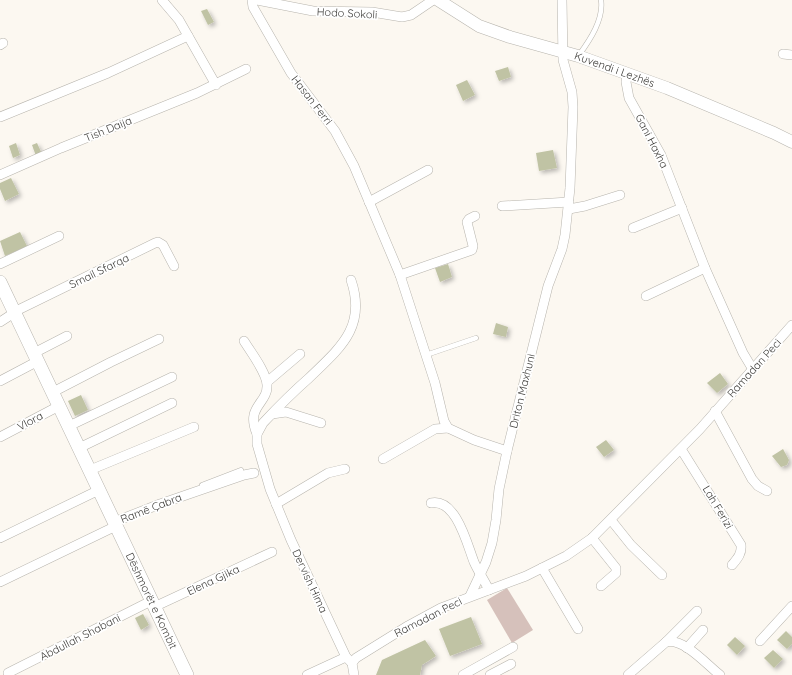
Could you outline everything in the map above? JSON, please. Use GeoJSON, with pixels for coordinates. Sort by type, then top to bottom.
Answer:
{"type":"FeatureCollection","features":[{"type":"Feature","properties":{"kind":"main road","name":"Dëshmorët e Kombit"},"geometry":{"type":"LineString","coordinates":[[0,282],[187,675]]}},
{"type":"Feature","properties":{"kind":"street"},"geometry":{"type":"LineString","coordinates":[[162,0],[179,20],[216,85]]}},
{"type":"Feature","properties":{"kind":"street","name":"Hasan Ferri"},"geometry":{"type":"LineString","coordinates":[[252,0],[256,12],[291,73],[335,131],[369,202],[400,275],[435,383],[444,421],[448,428]]}},
{"type":"Feature","properties":{"kind":"street","name":"Hodo Sokoli"},"geometry":{"type":"LineString","coordinates":[[257,0],[313,11],[372,12],[402,17],[411,15],[433,0]]}},
{"type":"Feature","properties":{"kind":"street","name":"Kuvendi i Lezhës"},"geometry":{"type":"LineString","coordinates":[[438,0],[479,26],[510,37],[578,56],[627,74],[710,105],[792,142]]}},
{"type":"Feature","properties":{"kind":"street","name":"Driton Maxhuni"},"geometry":{"type":"LineString","coordinates":[[470,596],[481,575],[493,535],[499,489],[507,451],[548,286],[562,249],[569,206],[573,107],[572,92],[562,52],[562,0]]}},
{"type":"Feature","properties":{"kind":"street"},"geometry":{"type":"LineString","coordinates":[[0,117],[114,70],[188,36]]}},
{"type":"Feature","properties":{"kind":"street","name":"Tish Daija"},"geometry":{"type":"LineString","coordinates":[[0,176],[61,148],[216,85],[246,69]]}},
{"type":"Feature","properties":{"kind":"street","name":"Gani Haxha"},"geometry":{"type":"LineString","coordinates":[[627,74],[626,82],[629,98],[661,155],[705,268],[743,353],[752,368]]}},
{"type":"Feature","properties":{"kind":"street"},"geometry":{"type":"LineString","coordinates":[[369,202],[428,170]]}},
{"type":"Feature","properties":{"kind":"street"},"geometry":{"type":"LineString","coordinates":[[502,206],[585,206],[620,195]]}},
{"type":"Feature","properties":{"kind":"street"},"geometry":{"type":"LineString","coordinates":[[633,228],[682,208]]}},
{"type":"Feature","properties":{"kind":"street"},"geometry":{"type":"LineString","coordinates":[[400,275],[472,250],[473,246],[467,222],[475,216]]}},
{"type":"Feature","properties":{"kind":"street"},"geometry":{"type":"LineString","coordinates":[[0,264],[59,236]]}},
{"type":"Feature","properties":{"kind":"street","name":"Smail Sfarqa"},"geometry":{"type":"LineString","coordinates":[[14,312],[158,242],[163,245],[174,266]]}},
{"type":"Feature","properties":{"kind":"street"},"geometry":{"type":"LineString","coordinates":[[646,296],[705,268]]}},
{"type":"Feature","properties":{"kind":"street"},"geometry":{"type":"LineString","coordinates":[[257,434],[272,414],[342,346],[350,333],[356,310],[355,295],[351,280]]}},
{"type":"Feature","properties":{"kind":"street"},"geometry":{"type":"LineString","coordinates":[[0,322],[14,312]]}},
{"type":"Feature","properties":{"kind":"street","name":"Ramadan Peci"},"geometry":{"type":"LineString","coordinates":[[349,660],[406,626],[441,608],[526,576],[566,556],[592,538],[681,449],[792,325]]}},
{"type":"Feature","properties":{"kind":"street"},"geometry":{"type":"LineString","coordinates":[[0,381],[67,336]]}},
{"type":"Feature","properties":{"kind":"street"},"geometry":{"type":"LineString","coordinates":[[53,392],[159,339]]}},
{"type":"Feature","properties":{"kind":"street"},"geometry":{"type":"LineString","coordinates":[[244,341],[267,382],[300,354]]}},
{"type":"Feature","properties":{"kind":"street"},"geometry":{"type":"LineString","coordinates":[[69,426],[172,378]]}},
{"type":"Feature","properties":{"kind":"street","name":"Dervish Hima"},"geometry":{"type":"LineString","coordinates":[[267,382],[267,391],[254,414],[259,455],[276,504],[349,660]]}},
{"type":"Feature","properties":{"kind":"street"},"geometry":{"type":"LineString","coordinates":[[79,448],[172,403]]}},
{"type":"Feature","properties":{"kind":"street","name":"Vlora"},"geometry":{"type":"LineString","coordinates":[[0,436],[59,406]]}},
{"type":"Feature","properties":{"kind":"street"},"geometry":{"type":"LineString","coordinates":[[715,411],[752,479],[758,486],[767,491]]}},
{"type":"Feature","properties":{"kind":"street"},"geometry":{"type":"LineString","coordinates":[[272,414],[286,412],[321,423]]}},
{"type":"Feature","properties":{"kind":"street"},"geometry":{"type":"LineString","coordinates":[[90,470],[194,428]]}},
{"type":"Feature","properties":{"kind":"street"},"geometry":{"type":"LineString","coordinates":[[382,459],[435,429],[448,428],[474,440],[507,451]]}},
{"type":"Feature","properties":{"kind":"street","name":"Lah Ferizi"},"geometry":{"type":"LineString","coordinates":[[681,449],[741,545],[742,550],[740,556],[732,565]]}},
{"type":"Feature","properties":{"kind":"street"},"geometry":{"type":"LineString","coordinates":[[276,504],[328,473],[345,469]]}},
{"type":"Feature","properties":{"kind":"street","name":"Ramë Çabra"},"geometry":{"type":"LineString","coordinates":[[115,524],[188,494],[254,473]]}},
{"type":"Feature","properties":{"kind":"street"},"geometry":{"type":"LineString","coordinates":[[0,538],[99,490]]}},
{"type":"Feature","properties":{"kind":"street"},"geometry":{"type":"LineString","coordinates":[[431,503],[438,502],[444,504],[452,511],[460,525],[489,590]]}},
{"type":"Feature","properties":{"kind":"street"},"geometry":{"type":"LineString","coordinates":[[611,520],[631,545],[662,575]]}},
{"type":"Feature","properties":{"kind":"street"},"geometry":{"type":"LineString","coordinates":[[0,582],[115,524]]}},
{"type":"Feature","properties":{"kind":"street"},"geometry":{"type":"LineString","coordinates":[[592,538],[616,568],[614,577],[601,586]]}},
{"type":"Feature","properties":{"kind":"street","name":"Elena Gjika"},"geometry":{"type":"LineString","coordinates":[[152,604],[272,552]]}},
{"type":"Feature","properties":{"kind":"street"},"geometry":{"type":"LineString","coordinates":[[542,568],[578,629]]}},
{"type":"Feature","properties":{"kind":"street","name":"Abdullah Shabani"},"geometry":{"type":"LineString","coordinates":[[8,673],[152,604]]}},
{"type":"Feature","properties":{"kind":"street"},"geometry":{"type":"LineString","coordinates":[[760,641],[792,606]]}},
{"type":"Feature","properties":{"kind":"street"},"geometry":{"type":"LineString","coordinates":[[628,675],[666,642],[697,611]]}},
{"type":"Feature","properties":{"kind":"street"},"geometry":{"type":"LineString","coordinates":[[687,648],[703,630]]}},
{"type":"Feature","properties":{"kind":"street"},"geometry":{"type":"LineString","coordinates":[[666,642],[673,641],[687,648],[720,675]]}},
{"type":"Feature","properties":{"kind":"street"},"geometry":{"type":"LineString","coordinates":[[462,675],[513,647]]}},
{"type":"Feature","properties":{"kind":"street"},"geometry":{"type":"LineString","coordinates":[[307,675],[349,660],[354,675]]}},
{"type":"Feature","properties":{"kind":"street"},"geometry":{"type":"LineString","coordinates":[[490,675],[511,664]]}},
{"type":"Feature","properties":{"kind":"lane"},"geometry":{"type":"LineString","coordinates":[[578,56],[598,21],[602,8],[600,0]]}},
{"type":"Feature","properties":{"kind":"lane"},"geometry":{"type":"LineString","coordinates":[[426,355],[476,338]]}},
{"type":"Feature","properties":{"kind":"lane","name":"Ramë Çabra"},"geometry":{"type":"LineString","coordinates":[[188,494],[191,489],[241,470]]}},
{"type":"Feature","properties":{"kind":"shaded area"},"geometry":{"type":"Polygon","coordinates":[[[507,588],[533,630],[512,643],[487,600],[507,588]]]}},
{"type":"Feature","properties":{"kind":"building"},"geometry":{"type":"Polygon","coordinates":[[[207,9],[214,22],[208,25],[201,11],[207,9]]]}},
{"type":"Feature","properties":{"kind":"building"},"geometry":{"type":"Polygon","coordinates":[[[508,67],[511,77],[499,81],[495,71],[508,67]]]}},
{"type":"Feature","properties":{"kind":"building"},"geometry":{"type":"Polygon","coordinates":[[[467,80],[475,95],[463,101],[456,85],[467,80]]]}},
{"type":"Feature","properties":{"kind":"building"},"geometry":{"type":"Polygon","coordinates":[[[16,143],[20,155],[13,158],[9,146],[16,143]]]}},
{"type":"Feature","properties":{"kind":"building"},"geometry":{"type":"Polygon","coordinates":[[[37,143],[42,154],[36,156],[32,145],[37,143]]]}},
{"type":"Feature","properties":{"kind":"building"},"geometry":{"type":"Polygon","coordinates":[[[553,150],[557,168],[539,171],[536,153],[553,150]]]}},
{"type":"Feature","properties":{"kind":"building"},"geometry":{"type":"Polygon","coordinates":[[[11,178],[19,194],[5,201],[0,189],[0,183],[11,178]]]}},
{"type":"Feature","properties":{"kind":"building"},"geometry":{"type":"Polygon","coordinates":[[[20,232],[27,246],[5,256],[0,241],[20,232]]]}},
{"type":"Feature","properties":{"kind":"building"},"geometry":{"type":"Polygon","coordinates":[[[448,264],[452,277],[440,282],[435,268],[448,264]]]}},
{"type":"Feature","properties":{"kind":"building"},"geometry":{"type":"Polygon","coordinates":[[[496,323],[508,327],[506,337],[493,334],[496,323]]]}},
{"type":"Feature","properties":{"kind":"building"},"geometry":{"type":"Polygon","coordinates":[[[720,373],[728,384],[717,393],[707,383],[720,373]]]}},
{"type":"Feature","properties":{"kind":"building"},"geometry":{"type":"Polygon","coordinates":[[[81,395],[88,410],[75,416],[68,401],[81,395]]]}},
{"type":"Feature","properties":{"kind":"building"},"geometry":{"type":"Polygon","coordinates":[[[606,440],[614,450],[604,457],[596,447],[606,440]]]}},
{"type":"Feature","properties":{"kind":"building"},"geometry":{"type":"Polygon","coordinates":[[[783,449],[789,460],[787,465],[781,467],[772,456],[783,449]]]}},
{"type":"Feature","properties":{"kind":"building"},"geometry":{"type":"Polygon","coordinates":[[[143,614],[149,625],[141,630],[135,618],[143,614]]]}},
{"type":"Feature","properties":{"kind":"building"},"geometry":{"type":"Polygon","coordinates":[[[471,617],[482,644],[450,656],[439,629],[471,617]]]}},
{"type":"Feature","properties":{"kind":"building"},"geometry":{"type":"Polygon","coordinates":[[[786,631],[792,637],[792,644],[787,649],[777,640],[786,631]]]}},
{"type":"Feature","properties":{"kind":"building"},"geometry":{"type":"Polygon","coordinates":[[[735,637],[745,646],[737,655],[727,645],[735,637]]]}},
{"type":"Feature","properties":{"kind":"building"},"geometry":{"type":"Polygon","coordinates":[[[425,640],[436,656],[422,665],[420,675],[376,675],[382,660],[425,640]]]}},
{"type":"Feature","properties":{"kind":"building"},"geometry":{"type":"Polygon","coordinates":[[[773,650],[783,659],[774,668],[764,658],[773,650]]]}}]}
